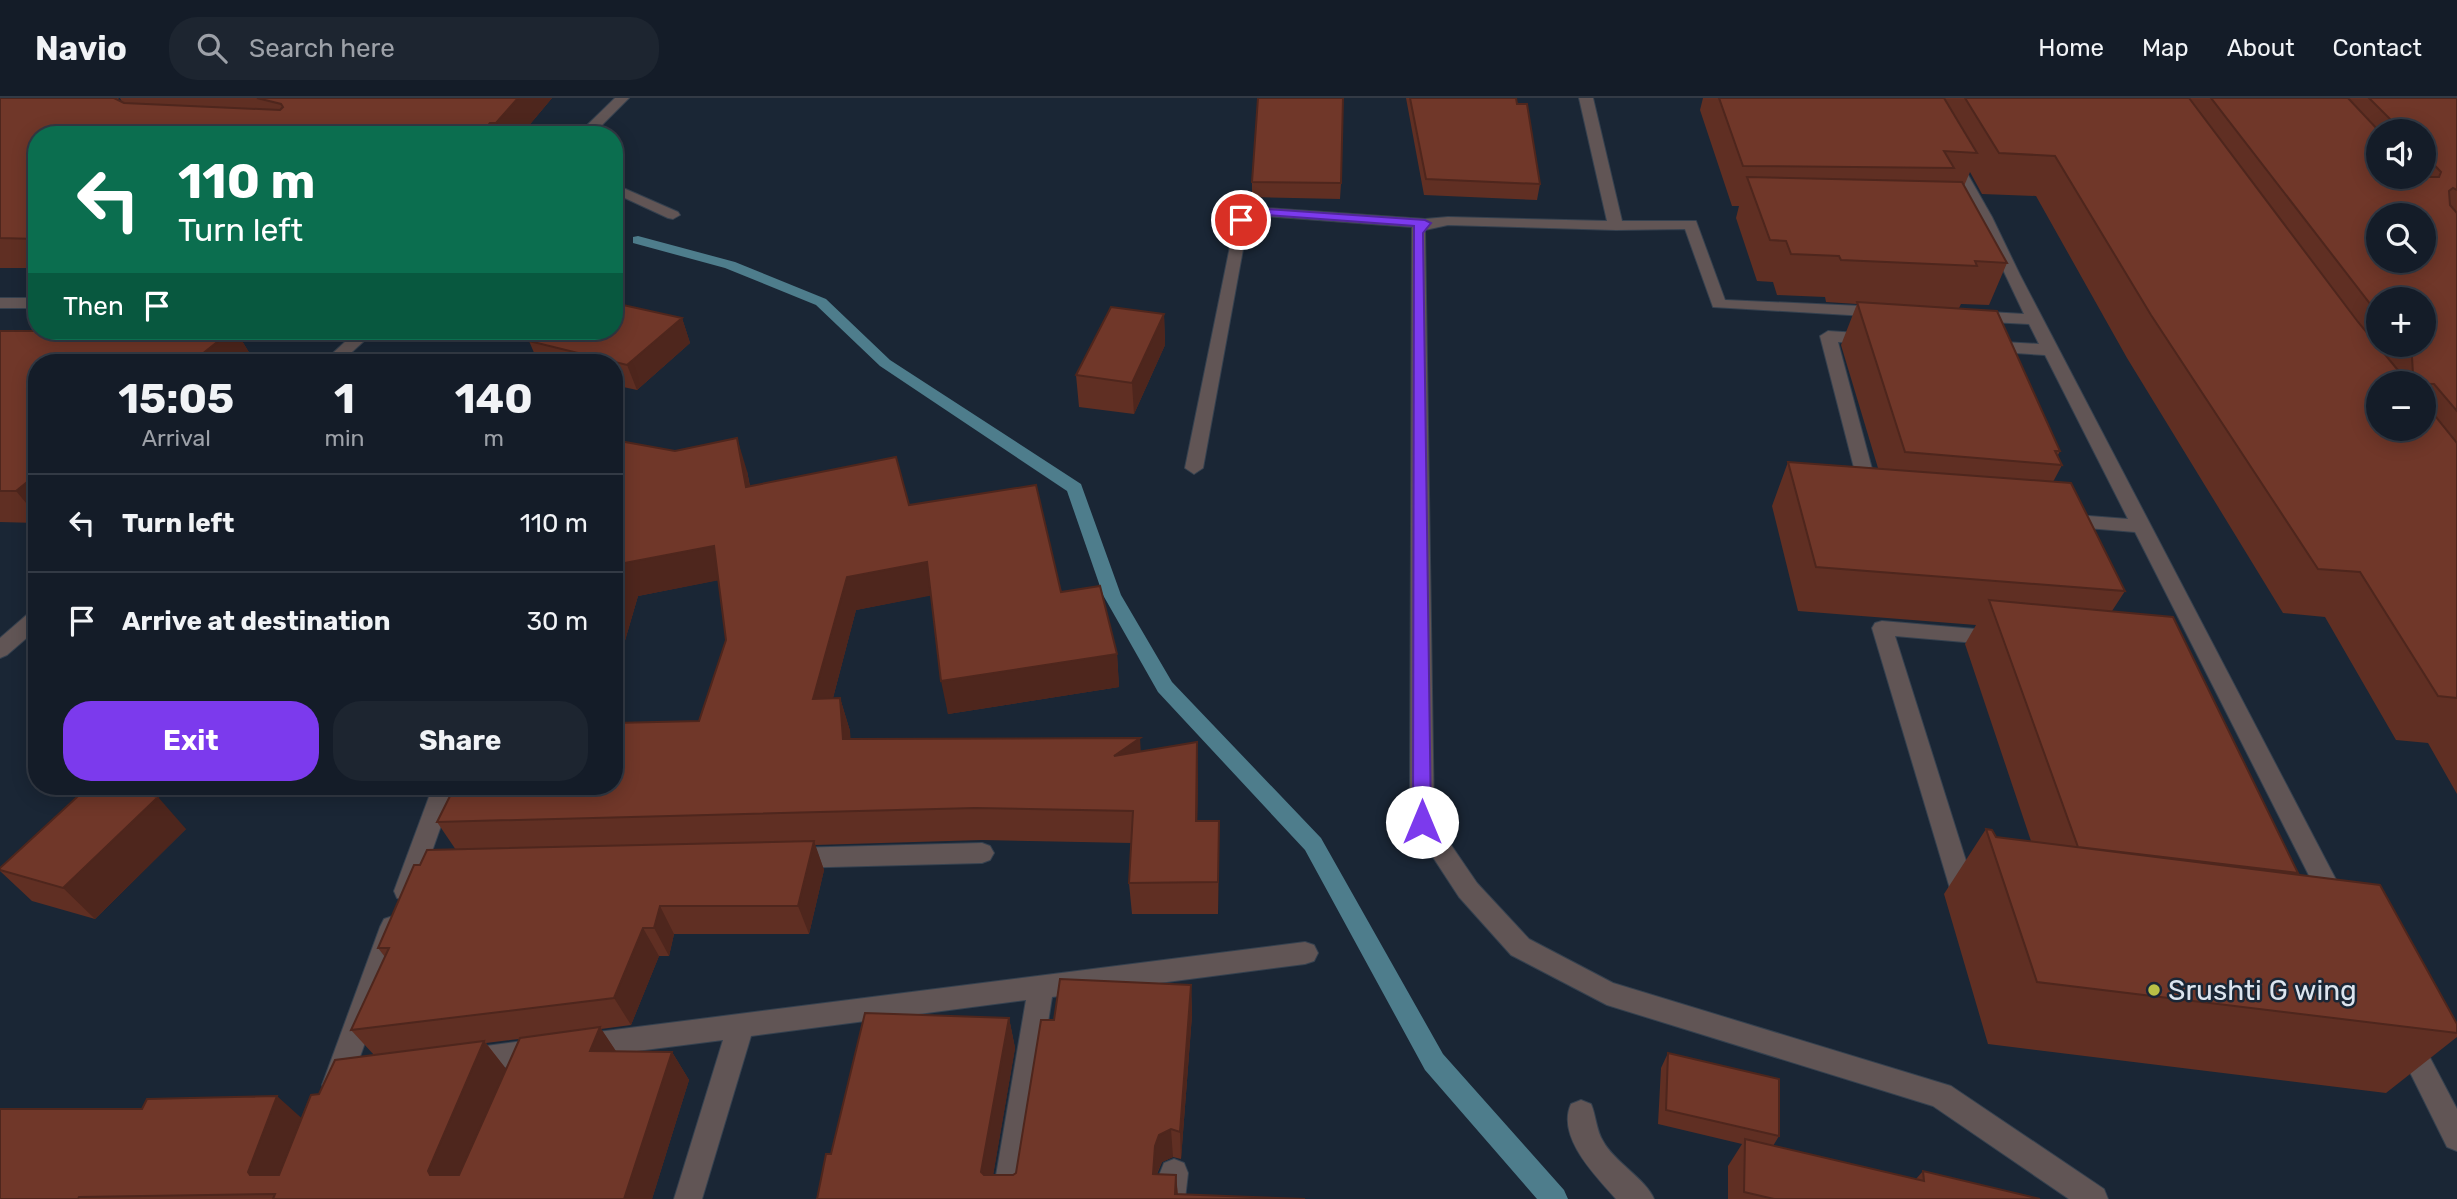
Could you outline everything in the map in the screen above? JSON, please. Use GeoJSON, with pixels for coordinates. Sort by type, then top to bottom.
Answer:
{"type":"FeatureCollection","features":[{"type":"Feature","properties":{"kind":"street"},"geometry":{"type":"LineString","coordinates":[[593,126],[622,98]]}},
{"type":"Feature","properties":{"kind":"street"},"geometry":{"type":"LineString","coordinates":[[1587,98],[1616,226]]}},
{"type":"Feature","properties":{"kind":"street"},"geometry":{"type":"LineString","coordinates":[[1945,146],[1978,217],[2035,319],[2342,915]]}},
{"type":"Feature","properties":{"kind":"street"},"geometry":{"type":"LineString","coordinates":[[623,192],[673,215]]}},
{"type":"Feature","properties":{"kind":"street"},"geometry":{"type":"LineString","coordinates":[[1194,468],[1241,220],[1256,213],[1425,223],[1448,221],[1616,226],[1691,224],[1719,303],[1900,313]]}},
{"type":"Feature","properties":{"kind":"street"},"geometry":{"type":"LineString","coordinates":[[1425,223],[1418,233],[1422,822],[1468,890],[1520,947],[1607,993],[1941,1095],[2094,1199]]}},
{"type":"Feature","properties":{"kind":"street"},"geometry":{"type":"LineString","coordinates":[[0,303],[28,303]]}},
{"type":"Feature","properties":{"kind":"street"},"geometry":{"type":"LineString","coordinates":[[1820,309],[1872,503],[1885,504]]}},
{"type":"Feature","properties":{"kind":"street"},"geometry":{"type":"LineString","coordinates":[[1954,315],[2035,319]]}},
{"type":"Feature","properties":{"kind":"street"},"geometry":{"type":"LineString","coordinates":[[1828,336],[1897,341]]}},
{"type":"Feature","properties":{"kind":"street"},"geometry":{"type":"LineString","coordinates":[[340,354],[357,340]]}},
{"type":"Feature","properties":{"kind":"street"},"geometry":{"type":"LineString","coordinates":[[1967,345],[2050,350]]}},
{"type":"Feature","properties":{"kind":"street"},"geometry":{"type":"LineString","coordinates":[[2047,518],[2141,526]]}},
{"type":"Feature","properties":{"kind":"street"},"geometry":{"type":"LineString","coordinates":[[0,650],[28,625]]}},
{"type":"Feature","properties":{"kind":"street"},"geometry":{"type":"LineString","coordinates":[[1990,896],[1963,892],[1882,628],[2018,639]]}},
{"type":"Feature","properties":{"kind":"street"},"geometry":{"type":"LineString","coordinates":[[2180,652],[2207,654]]}},
{"type":"Feature","properties":{"kind":"street"},"geometry":{"type":"LineString","coordinates":[[326,1114],[441,795]]}},
{"type":"Feature","properties":{"kind":"street"},"geometry":{"type":"LineString","coordinates":[[775,859],[982,853]]}},
{"type":"Feature","properties":{"kind":"street"},"geometry":{"type":"LineString","coordinates":[[415,867],[442,867]]}},
{"type":"Feature","properties":{"kind":"street"},"geometry":{"type":"LineString","coordinates":[[448,1063],[525,1065],[741,1026],[1305,953]]}},
{"type":"Feature","properties":{"kind":"street"},"geometry":{"type":"LineString","coordinates":[[1006,1199],[1041,986]]}},
{"type":"Feature","properties":{"kind":"street"},"geometry":{"type":"LineString","coordinates":[[688,1199],[741,1026]]}},
{"type":"Feature","properties":{"kind":"street"},"geometry":{"type":"LineString","coordinates":[[2400,1026],[2457,1137]]}},
{"type":"Feature","properties":{"kind":"street"},"geometry":{"type":"LineString","coordinates":[[339,1077],[366,1074]]}},
{"type":"Feature","properties":{"kind":"street"},"geometry":{"type":"LineString","coordinates":[[1581,1113],[1590,1148],[1630,1193],[1640,1199]]}},
{"type":"Feature","properties":{"kind":"building"},"geometry":{"type":"Polygon","coordinates":[[[0,98],[114,98],[124,103],[280,110],[283,107],[281,104],[257,98],[518,98],[496,123],[488,126],[28,126],[28,239],[0,238],[0,98]]]}},
{"type":"Feature","properties":{"kind":"building"},"geometry":{"type":"Polygon","coordinates":[[[1258,98],[1343,98],[1341,183],[1252,182],[1258,98]]]}},
{"type":"Feature","properties":{"kind":"building"},"geometry":{"type":"Polygon","coordinates":[[[1410,98],[1516,98],[1517,104],[1527,104],[1540,184],[1426,179],[1410,98]]]}},
{"type":"Feature","properties":{"kind":"building"},"geometry":{"type":"Polygon","coordinates":[[[1719,98],[1944,98],[1977,153],[1944,151],[1954,168],[1743,166],[1719,98]]]}},
{"type":"Feature","properties":{"kind":"building"},"geometry":{"type":"Polygon","coordinates":[[[1965,98],[2189,98],[2366,332],[2366,357],[2387,357],[2399,371],[2366,371],[2366,441],[2436,441],[2436,417],[2457,443],[2457,698],[2438,696],[2360,572],[2318,569],[2151,315],[2055,156],[1999,153],[1965,98]]]}},
{"type":"Feature","properties":{"kind":"building"},"geometry":{"type":"Polygon","coordinates":[[[2211,98],[2348,98],[2368,119],[2366,189],[2436,189],[2436,177],[2439,177],[2441,172],[2436,167],[2436,119],[2390,119],[2369,98],[2457,98],[2457,190],[2453,188],[2449,191],[2450,205],[2457,213],[2457,411],[2436,386],[2436,371],[2413,371],[2412,357],[2436,357],[2436,287],[2366,287],[2366,298],[2211,98]]]}},
{"type":"Feature","properties":{"kind":"building"},"geometry":{"type":"Polygon","coordinates":[[[1747,177],[1962,182],[2007,263],[1975,261],[1977,266],[1841,260],[1839,256],[1791,254],[1786,241],[1770,240],[1747,177]]]}},
{"type":"Feature","properties":{"kind":"building"},"geometry":{"type":"Polygon","coordinates":[[[1857,302],[1997,311],[2060,451],[2055,451],[2062,465],[1905,452],[1857,302]]]}},
{"type":"Feature","properties":{"kind":"building"},"geometry":{"type":"Polygon","coordinates":[[[623,305],[682,318],[627,365],[623,364],[623,354],[582,354],[529,341],[623,340],[623,305]]]}},
{"type":"Feature","properties":{"kind":"building"},"geometry":{"type":"Polygon","coordinates":[[[1111,307],[1164,314],[1132,383],[1076,375],[1111,307]]]}},
{"type":"Feature","properties":{"kind":"building"},"geometry":{"type":"Polygon","coordinates":[[[0,331],[28,331],[28,340],[220,340],[202,354],[28,354],[28,481],[16,491],[0,491],[0,331]]]}},
{"type":"Feature","properties":{"kind":"building"},"geometry":{"type":"Polygon","coordinates":[[[737,438],[746,487],[896,457],[909,505],[1036,485],[1061,592],[1100,586],[1117,654],[941,681],[927,562],[847,577],[813,699],[840,698],[843,739],[1140,738],[1114,756],[1197,742],[1196,821],[1219,821],[1218,882],[1129,883],[1133,811],[975,808],[437,822],[450,795],[623,795],[623,723],[699,721],[726,640],[714,546],[624,563],[623,566],[623,442],[675,451],[737,438]]]}},
{"type":"Feature","properties":{"kind":"building"},"geometry":{"type":"Polygon","coordinates":[[[1788,462],[2071,483],[2125,591],[1816,567],[1788,462]]]}},
{"type":"Feature","properties":{"kind":"building"},"geometry":{"type":"Polygon","coordinates":[[[1989,600],[2173,617],[2298,873],[2078,847],[1989,600]]]}},
{"type":"Feature","properties":{"kind":"building"},"geometry":{"type":"Polygon","coordinates":[[[79,795],[158,797],[63,888],[0,868],[79,795]]]}},
{"type":"Feature","properties":{"kind":"building"},"geometry":{"type":"Polygon","coordinates":[[[1986,829],[1992,830],[1996,837],[2380,885],[2457,1024],[2457,1033],[2037,982],[1986,829]]]}},
{"type":"Feature","properties":{"kind":"building"},"geometry":{"type":"Polygon","coordinates":[[[814,841],[798,906],[660,906],[654,928],[643,928],[614,998],[351,1030],[389,948],[378,948],[414,865],[420,865],[427,850],[814,841]]]}},
{"type":"Feature","properties":{"kind":"building"},"geometry":{"type":"Polygon","coordinates":[[[1060,979],[1191,985],[1180,1132],[1171,1129],[1159,1135],[1155,1146],[1153,1174],[1176,1175],[1175,1194],[1305,1199],[817,1199],[826,1154],[831,1154],[865,1013],[1009,1018],[981,1172],[984,1175],[1016,1173],[1041,1020],[1054,1020],[1060,979]]]}},
{"type":"Feature","properties":{"kind":"building"},"geometry":{"type":"Polygon","coordinates":[[[600,1027],[590,1051],[672,1052],[624,1199],[273,1199],[275,1194],[0,1199],[0,1109],[142,1109],[147,1099],[277,1096],[248,1172],[250,1175],[279,1175],[311,1095],[319,1094],[335,1060],[484,1041],[428,1171],[430,1175],[459,1175],[520,1038],[600,1027]]]}},
{"type":"Feature","properties":{"kind":"building"},"geometry":{"type":"Polygon","coordinates":[[[1668,1053],[1779,1079],[1779,1136],[1666,1110],[1668,1053]]]}},
{"type":"Feature","properties":{"kind":"building"},"geometry":{"type":"Polygon","coordinates":[[[1745,1139],[1924,1181],[1923,1171],[2040,1199],[1774,1199],[1744,1192],[1745,1139]]]}},
{"type":"Feature","properties":{"kind":"waterway"},"geometry":{"type":"LineString","coordinates":[[638,240],[730,265],[821,302],[885,363],[1075,488],[1112,595],[1165,687],[1313,844],[1434,1062],[1555,1199]]}},
{"type":"Feature","properties":{"kind":"place","name":"Srushti G wing"},"geometry":{"type":"Point","coordinates":[2154,990]}},
{"type":"Feature","properties":{"kind":"route"},"geometry":{"type":"LineString","coordinates":[[1241,220],[1265,212],[1425,223],[1418,233],[1422,822]]}}]}
